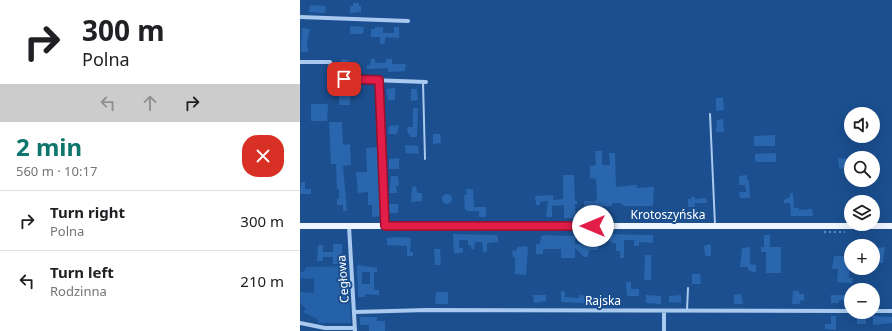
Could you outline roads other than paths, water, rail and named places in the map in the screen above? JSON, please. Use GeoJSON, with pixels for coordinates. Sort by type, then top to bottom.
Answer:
{"type":"FeatureCollection","features":[{"type":"Feature","properties":{"kind":"main road","name":"Krotoszyńska"},"geometry":{"type":"LineString","coordinates":[[300,226],[892,226]]}},
{"type":"Feature","properties":{"kind":"street"},"geometry":{"type":"LineString","coordinates":[[300,18],[408,21]]}},
{"type":"Feature","properties":{"kind":"street"},"geometry":{"type":"LineString","coordinates":[[300,62],[330,62],[335,76],[344,79],[424,82]]}},
{"type":"Feature","properties":{"kind":"street"},"geometry":{"type":"LineString","coordinates":[[379,80],[385,226]]}},
{"type":"Feature","properties":{"kind":"street","name":"Cegłowa"},"geometry":{"type":"LineString","coordinates":[[349,226],[355,329]]}},
{"type":"Feature","properties":{"kind":"street","name":"Rajska"},"geometry":{"type":"LineString","coordinates":[[355,312],[427,310],[844,311]]}},
{"type":"Feature","properties":{"kind":"street"},"geometry":{"type":"LineString","coordinates":[[664,311],[664,331]]}},
{"type":"Feature","properties":{"kind":"street"},"geometry":{"type":"LineString","coordinates":[[880,311],[892,311]]}},
{"type":"Feature","properties":{"kind":"street"},"geometry":{"type":"LineString","coordinates":[[300,323],[325,328],[355,329]]}},
{"type":"Feature","properties":{"kind":"lane"},"geometry":{"type":"LineString","coordinates":[[424,82],[425,159]]}},
{"type":"Feature","properties":{"kind":"lane"},"geometry":{"type":"LineString","coordinates":[[710,114],[715,226]]}},
{"type":"Feature","properties":{"kind":"lane"},"geometry":{"type":"LineString","coordinates":[[687,311],[688,288]]}}]}
